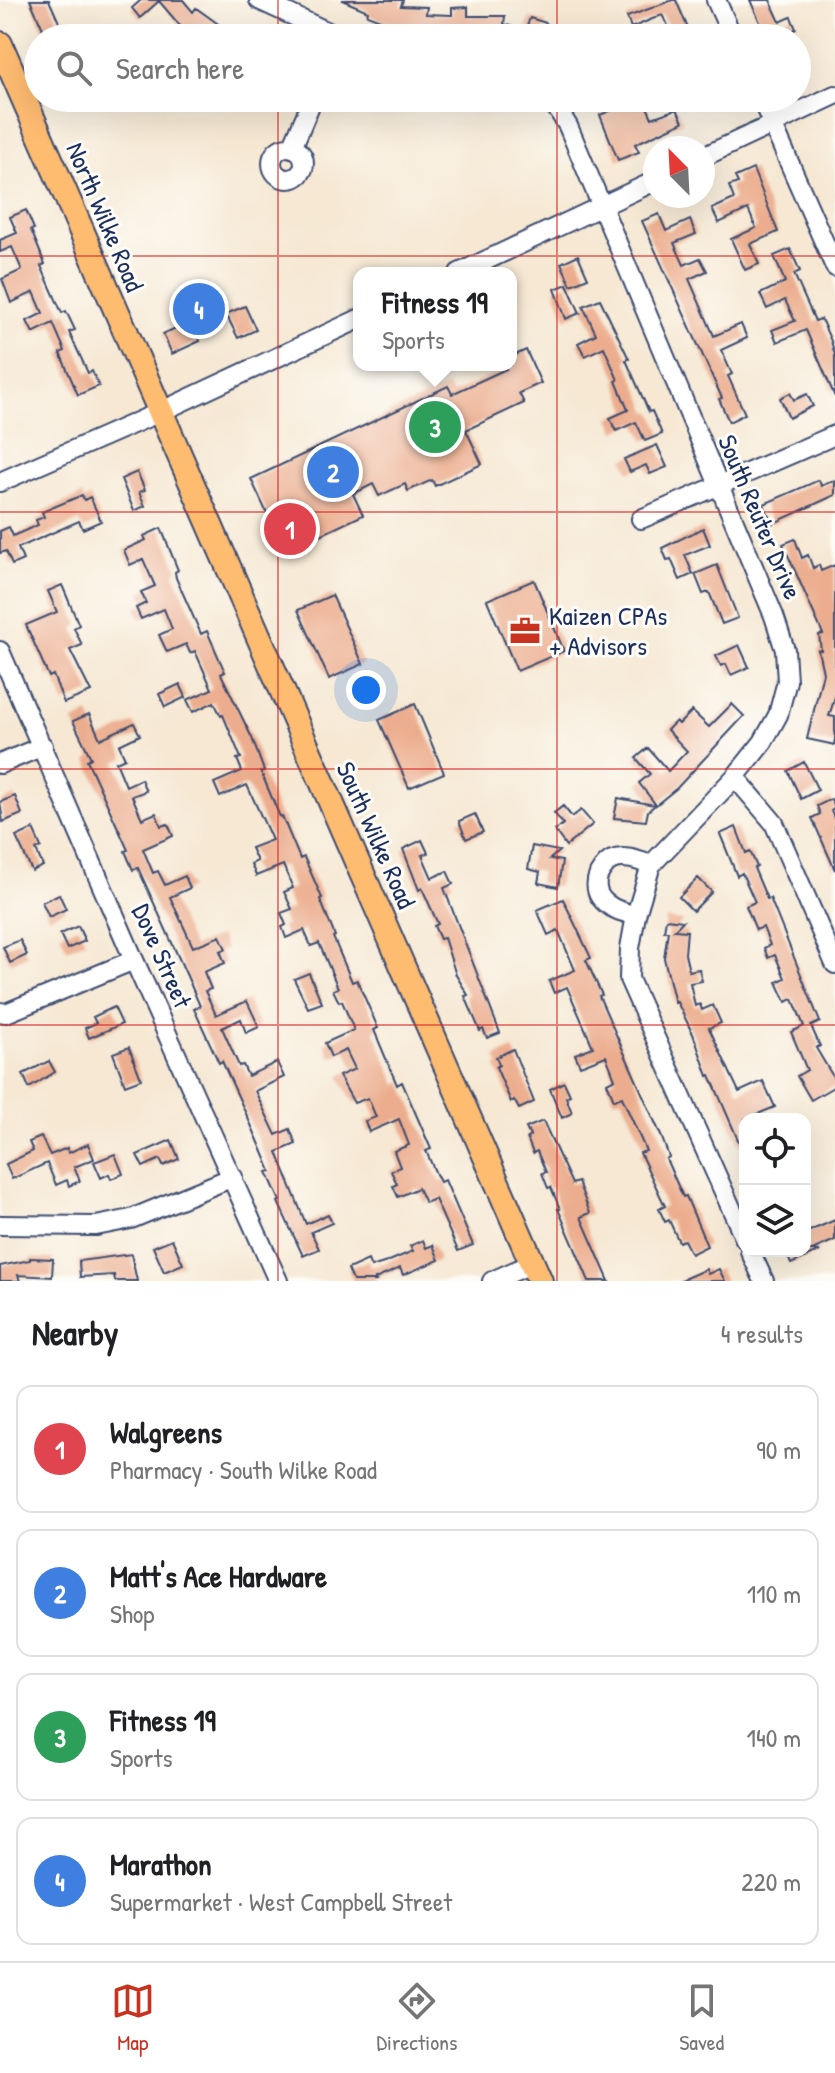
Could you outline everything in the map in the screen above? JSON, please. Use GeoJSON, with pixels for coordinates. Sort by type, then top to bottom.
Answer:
{"type":"FeatureCollection","features":[{"type":"Feature","properties":{"kind":"main road","name":"North Wilke Road"},"geometry":{"type":"LineString","coordinates":[[0,44],[24,99]]}},
{"type":"Feature","properties":{"kind":"main road","name":"North Wilke Road"},"geometry":{"type":"LineString","coordinates":[[30,112],[160,412]]}},
{"type":"Feature","properties":{"kind":"main road","name":"South Wilke Road"},"geometry":{"type":"LineString","coordinates":[[160,412],[537,1272]]}},
{"type":"Feature","properties":{"kind":"street"},"geometry":{"type":"LineString","coordinates":[[259,0],[310,24]]}},
{"type":"Feature","properties":{"kind":"street"},"geometry":{"type":"LineString","coordinates":[[716,0],[727,24]]}},
{"type":"Feature","properties":{"kind":"street"},"geometry":{"type":"LineString","coordinates":[[811,106],[835,95]]}},
{"type":"Feature","properties":{"kind":"street"},"geometry":{"type":"LineString","coordinates":[[292,148],[307,112]]}},
{"type":"Feature","properties":{"kind":"street","name":"South Reuter Drive"},"geometry":{"type":"LineString","coordinates":[[559,112],[568,126],[774,616],[785,650],[787,681],[778,715],[763,742],[735,777],[651,865],[630,948],[629,979],[739,1226]]}},
{"type":"Feature","properties":{"kind":"street"},"geometry":{"type":"LineString","coordinates":[[767,112],[835,267]]}},
{"type":"Feature","properties":{"kind":"street"},"geometry":{"type":"LineString","coordinates":[[715,151],[799,112]]}},
{"type":"Feature","properties":{"kind":"street"},"geometry":{"type":"LineString","coordinates":[[472,267],[643,187]]}},
{"type":"Feature","properties":{"kind":"street"},"geometry":{"type":"LineString","coordinates":[[0,482],[353,322]]}},
{"type":"Feature","properties":{"kind":"street"},"geometry":{"type":"LineString","coordinates":[[641,519],[835,435]]}},
{"type":"Feature","properties":{"kind":"street","name":"Dove Street"},"geometry":{"type":"LineString","coordinates":[[0,651],[278,1281]]}},
{"type":"Feature","properties":{"kind":"street"},"geometry":{"type":"LineString","coordinates":[[0,764],[43,746]]}},
{"type":"Feature","properties":{"kind":"street"},"geometry":{"type":"LineString","coordinates":[[735,777],[774,823],[835,964]]}},
{"type":"Feature","properties":{"kind":"street"},"geometry":{"type":"LineString","coordinates":[[636,915],[621,912],[602,901],[597,893],[599,875],[613,860],[632,859],[651,865]]}},
{"type":"Feature","properties":{"kind":"street"},"geometry":{"type":"LineString","coordinates":[[0,1012],[6,1013],[134,960]]}},
{"type":"Feature","properties":{"kind":"street"},"geometry":{"type":"LineString","coordinates":[[0,1225],[96,1226],[131,1219],[233,1177]]}},
{"type":"Feature","properties":{"kind":"street"},"geometry":{"type":"LineString","coordinates":[[753,1257],[764,1281]]}},
{"type":"Feature","properties":{"kind":"street"},"geometry":{"type":"LineString","coordinates":[[492,1281],[537,1272]]}},
{"type":"Feature","properties":{"kind":"building"},"geometry":{"type":"Polygon","coordinates":[[[30,0],[49,0],[60,24],[41,24],[30,0]]]}},
{"type":"Feature","properties":{"kind":"building"},"geometry":{"type":"Polygon","coordinates":[[[141,0],[183,0],[193,12],[196,8],[218,24],[179,24],[159,1],[140,18],[132,8],[141,0]]]}},
{"type":"Feature","properties":{"kind":"building"},"geometry":{"type":"Polygon","coordinates":[[[342,0],[403,0],[401,6],[427,7],[426,14],[452,15],[452,8],[468,7],[468,16],[505,16],[504,24],[390,24],[367,15],[368,11],[342,0]]]}},
{"type":"Feature","properties":{"kind":"building"},"geometry":{"type":"Polygon","coordinates":[[[676,0],[686,24],[667,24],[662,15],[641,24],[630,24],[627,17],[676,0]]]}},
{"type":"Feature","properties":{"kind":"building"},"geometry":{"type":"Polygon","coordinates":[[[750,0],[770,0],[780,22],[791,17],[794,24],[761,24],[750,0]]]}},
{"type":"Feature","properties":{"kind":"building"},"geometry":{"type":"Polygon","coordinates":[[[530,18],[546,24],[528,24],[530,18]]]}},
{"type":"Feature","properties":{"kind":"building"},"geometry":{"type":"Polygon","coordinates":[[[607,112],[649,112],[652,118],[678,112],[683,122],[652,136],[643,136],[643,140],[635,144],[639,152],[618,160],[600,115],[607,112]]]}},
{"type":"Feature","properties":{"kind":"building"},"geometry":{"type":"Polygon","coordinates":[[[753,169],[778,232],[750,244],[759,264],[745,270],[731,239],[756,228],[748,209],[719,223],[712,209],[734,199],[729,186],[738,183],[735,177],[753,169]]]}},
{"type":"Feature","properties":{"kind":"building"},"geometry":{"type":"Polygon","coordinates":[[[26,210],[45,264],[41,266],[62,313],[66,311],[75,330],[69,332],[88,373],[92,371],[99,386],[78,395],[60,353],[65,351],[53,323],[33,333],[27,321],[43,313],[34,292],[11,303],[2,279],[22,270],[12,247],[0,252],[0,240],[17,233],[10,217],[26,210]]]}},
{"type":"Feature","properties":{"kind":"building"},"geometry":{"type":"Polygon","coordinates":[[[659,214],[666,231],[690,220],[696,234],[674,243],[684,265],[700,258],[707,271],[689,279],[714,336],[741,324],[747,338],[721,350],[732,374],[728,376],[745,414],[729,422],[719,399],[722,398],[642,221],[659,214]]]}},
{"type":"Feature","properties":{"kind":"building"},"geometry":{"type":"Polygon","coordinates":[[[790,249],[800,271],[794,274],[815,321],[821,319],[831,341],[835,355],[835,397],[806,330],[777,342],[772,330],[795,321],[785,300],[767,309],[760,294],[785,282],[774,256],[790,249]]]}},
{"type":"Feature","properties":{"kind":"building"},"geometry":{"type":"Polygon","coordinates":[[[578,255],[588,278],[571,285],[561,263],[578,255]]]}},
{"type":"Feature","properties":{"kind":"building"},"geometry":{"type":"Polygon","coordinates":[[[567,284],[580,313],[566,319],[555,289],[567,284]]]}},
{"type":"Feature","properties":{"kind":"building"},"geometry":{"type":"Polygon","coordinates":[[[198,286],[217,326],[196,335],[200,341],[172,354],[163,334],[195,319],[182,293],[198,286]]]}},
{"type":"Feature","properties":{"kind":"building"},"geometry":{"type":"Polygon","coordinates":[[[600,299],[629,359],[626,360],[649,412],[652,411],[662,434],[645,441],[636,422],[616,431],[610,418],[628,410],[604,347],[585,356],[578,343],[596,334],[583,306],[600,299]]]}},
{"type":"Feature","properties":{"kind":"building"},"geometry":{"type":"Polygon","coordinates":[[[245,306],[256,330],[238,338],[226,314],[245,306]]]}},
{"type":"Feature","properties":{"kind":"building"},"geometry":{"type":"Polygon","coordinates":[[[526,350],[541,383],[519,393],[524,403],[466,430],[482,464],[435,486],[432,480],[408,491],[405,484],[379,496],[373,484],[353,494],[363,515],[285,552],[251,479],[448,386],[452,394],[502,371],[517,371],[517,354],[526,350]]]}},
{"type":"Feature","properties":{"kind":"building"},"geometry":{"type":"Polygon","coordinates":[[[790,393],[794,400],[807,394],[813,406],[789,418],[780,398],[790,393]]]}},
{"type":"Feature","properties":{"kind":"building"},"geometry":{"type":"Polygon","coordinates":[[[657,445],[667,467],[650,474],[646,465],[630,472],[624,459],[657,445]]]}},
{"type":"Feature","properties":{"kind":"building"},"geometry":{"type":"Polygon","coordinates":[[[137,472],[145,490],[139,492],[145,506],[134,511],[121,479],[137,472]]]}},
{"type":"Feature","properties":{"kind":"building"},"geometry":{"type":"Polygon","coordinates":[[[819,480],[821,486],[835,480],[835,495],[772,524],[764,504],[819,480]]]}},
{"type":"Feature","properties":{"kind":"building"},"geometry":{"type":"Polygon","coordinates":[[[82,495],[84,500],[90,497],[101,521],[83,529],[79,521],[18,548],[23,560],[12,565],[6,551],[0,553],[0,531],[9,527],[13,536],[38,525],[36,520],[44,517],[42,512],[82,495]]]}},
{"type":"Feature","properties":{"kind":"building"},"geometry":{"type":"Polygon","coordinates":[[[161,528],[178,570],[175,572],[176,578],[201,634],[207,631],[225,672],[221,674],[252,738],[264,771],[261,772],[280,817],[300,859],[304,857],[352,982],[357,980],[378,1028],[374,1030],[397,1085],[402,1082],[431,1149],[426,1151],[436,1174],[440,1182],[445,1180],[473,1245],[458,1251],[435,1199],[425,1203],[418,1188],[398,1197],[393,1186],[397,1184],[391,1171],[400,1167],[394,1151],[409,1145],[399,1119],[369,1132],[365,1121],[376,1117],[368,1098],[354,1103],[339,1076],[355,1069],[346,1050],[331,1057],[325,1043],[354,1030],[342,1001],[339,1002],[333,990],[338,988],[319,943],[311,946],[304,930],[286,938],[282,927],[286,925],[281,913],[292,909],[284,892],[293,888],[283,865],[256,876],[251,864],[257,861],[251,848],[272,840],[247,785],[220,797],[214,783],[242,771],[237,759],[241,758],[223,715],[214,702],[193,712],[187,700],[212,689],[195,651],[190,653],[186,644],[167,652],[159,635],[172,629],[164,609],[141,619],[136,608],[146,603],[141,592],[155,586],[143,559],[130,565],[124,550],[146,540],[144,536],[161,528]]]}},
{"type":"Feature","properties":{"kind":"building"},"geometry":{"type":"Polygon","coordinates":[[[703,528],[710,545],[685,555],[693,574],[680,580],[671,559],[667,560],[662,548],[703,528]]]}},
{"type":"Feature","properties":{"kind":"building"},"geometry":{"type":"Polygon","coordinates":[[[795,539],[802,558],[808,555],[813,568],[819,565],[821,571],[835,565],[835,697],[829,716],[835,717],[835,745],[807,739],[823,673],[818,650],[821,650],[819,635],[823,634],[783,544],[795,539]]]}},
{"type":"Feature","properties":{"kind":"building"},"geometry":{"type":"Polygon","coordinates":[[[717,565],[738,618],[722,624],[709,592],[703,594],[695,574],[717,565]]]}},
{"type":"Feature","properties":{"kind":"building"},"geometry":{"type":"Polygon","coordinates":[[[534,580],[564,651],[517,671],[487,600],[534,580]]]}},
{"type":"Feature","properties":{"kind":"building"},"geometry":{"type":"Polygon","coordinates":[[[62,585],[79,625],[74,628],[82,645],[70,650],[91,692],[64,703],[26,625],[57,612],[48,591],[62,585]]]}},
{"type":"Feature","properties":{"kind":"building"},"geometry":{"type":"Polygon","coordinates":[[[332,595],[363,664],[329,679],[298,610],[332,595]]]}},
{"type":"Feature","properties":{"kind":"building"},"geometry":{"type":"Polygon","coordinates":[[[739,645],[749,667],[731,675],[726,664],[721,666],[716,656],[739,645]]]}},
{"type":"Feature","properties":{"kind":"building"},"geometry":{"type":"Polygon","coordinates":[[[180,684],[186,697],[165,707],[159,694],[180,684]]]}},
{"type":"Feature","properties":{"kind":"building"},"geometry":{"type":"Polygon","coordinates":[[[415,704],[444,773],[409,788],[379,720],[415,704]]]}},
{"type":"Feature","properties":{"kind":"building"},"geometry":{"type":"Polygon","coordinates":[[[732,704],[744,716],[677,788],[656,805],[639,783],[650,774],[636,758],[648,748],[668,771],[687,751],[667,730],[676,721],[679,724],[692,711],[709,727],[732,704]]]}},
{"type":"Feature","properties":{"kind":"building"},"geometry":{"type":"Polygon","coordinates":[[[89,714],[100,739],[134,723],[140,735],[119,745],[125,758],[116,762],[126,786],[141,779],[146,791],[132,796],[142,819],[156,813],[161,826],[168,824],[173,836],[143,849],[153,873],[158,871],[165,885],[185,876],[190,888],[170,897],[193,947],[220,936],[226,949],[220,951],[225,963],[204,972],[211,989],[205,991],[216,1015],[247,1001],[259,1027],[246,1033],[241,1019],[222,1028],[239,1066],[243,1065],[248,1076],[277,1062],[284,1077],[255,1091],[276,1135],[290,1129],[296,1144],[277,1152],[306,1224],[328,1214],[332,1223],[311,1232],[319,1249],[303,1256],[278,1202],[267,1172],[271,1171],[257,1138],[194,1009],[200,1006],[187,976],[138,868],[133,870],[125,851],[128,850],[87,760],[91,758],[73,721],[89,714]]]}},
{"type":"Feature","properties":{"kind":"building"},"geometry":{"type":"Polygon","coordinates":[[[804,762],[818,790],[801,799],[788,771],[804,762]]]}},
{"type":"Feature","properties":{"kind":"building"},"geometry":{"type":"Polygon","coordinates":[[[15,796],[22,814],[3,822],[0,802],[15,796]]]}},
{"type":"Feature","properties":{"kind":"building"},"geometry":{"type":"Polygon","coordinates":[[[618,798],[655,805],[648,811],[646,821],[614,818],[618,798]]]}},
{"type":"Feature","properties":{"kind":"building"},"geometry":{"type":"Polygon","coordinates":[[[831,799],[835,808],[831,811],[835,820],[835,870],[812,818],[820,814],[817,806],[831,799]]]}},
{"type":"Feature","properties":{"kind":"building"},"geometry":{"type":"Polygon","coordinates":[[[563,806],[572,817],[581,810],[593,824],[566,846],[555,831],[563,824],[554,813],[563,806]]]}},
{"type":"Feature","properties":{"kind":"building"},"geometry":{"type":"Polygon","coordinates":[[[475,814],[483,832],[466,839],[459,821],[475,814]]]}},
{"type":"Feature","properties":{"kind":"building"},"geometry":{"type":"Polygon","coordinates":[[[736,827],[746,853],[750,851],[757,867],[754,868],[767,899],[770,898],[820,1022],[811,1026],[820,1046],[816,1048],[835,1080],[835,1086],[811,1100],[797,1076],[807,1070],[791,1032],[804,1026],[793,999],[786,1002],[777,982],[785,978],[775,955],[768,958],[764,948],[770,945],[763,927],[756,930],[746,906],[755,902],[742,873],[737,876],[720,834],[736,827]]]}},
{"type":"Feature","properties":{"kind":"building"},"geometry":{"type":"Polygon","coordinates":[[[33,829],[41,847],[36,850],[43,866],[32,871],[16,837],[33,829]]]}},
{"type":"Feature","properties":{"kind":"building"},"geometry":{"type":"Polygon","coordinates":[[[422,840],[428,853],[422,855],[432,878],[447,871],[453,884],[444,888],[500,1033],[487,1038],[483,1029],[480,1031],[444,938],[440,939],[434,926],[438,924],[422,888],[419,890],[403,849],[422,840]]]}},
{"type":"Feature","properties":{"kind":"building"},"geometry":{"type":"Polygon","coordinates":[[[532,846],[559,851],[550,859],[562,861],[558,887],[538,883],[540,872],[528,869],[532,846]]]}},
{"type":"Feature","properties":{"kind":"building"},"geometry":{"type":"Polygon","coordinates":[[[698,878],[712,892],[693,911],[679,897],[698,878]]]}},
{"type":"Feature","properties":{"kind":"building"},"geometry":{"type":"Polygon","coordinates":[[[59,894],[66,909],[49,917],[42,902],[59,894]]]}},
{"type":"Feature","properties":{"kind":"building"},"geometry":{"type":"Polygon","coordinates":[[[563,899],[591,958],[586,960],[602,995],[599,996],[662,1138],[669,1157],[666,1159],[707,1246],[691,1254],[684,1240],[679,1242],[669,1220],[665,1222],[659,1209],[665,1206],[640,1153],[646,1151],[622,1097],[614,1100],[607,1083],[615,1079],[606,1056],[580,1066],[575,1054],[593,1047],[567,987],[554,993],[549,981],[575,970],[558,930],[548,935],[537,910],[563,899]]]}},
{"type":"Feature","properties":{"kind":"building"},"geometry":{"type":"Polygon","coordinates":[[[666,919],[683,921],[674,930],[687,931],[685,954],[689,971],[699,969],[702,981],[690,983],[695,1006],[700,1004],[702,1010],[713,1005],[721,1023],[709,1028],[739,1092],[763,1081],[775,1107],[760,1113],[739,1113],[739,1142],[708,1076],[693,1034],[675,1003],[664,958],[668,931],[664,931],[666,919]]]}},
{"type":"Feature","properties":{"kind":"building"},"geometry":{"type":"Polygon","coordinates":[[[78,926],[85,941],[67,949],[60,934],[78,926]]]}},
{"type":"Feature","properties":{"kind":"building"},"geometry":{"type":"Polygon","coordinates":[[[20,940],[27,955],[10,963],[3,947],[20,940]]]}},
{"type":"Feature","properties":{"kind":"building"},"geometry":{"type":"Polygon","coordinates":[[[309,973],[322,1003],[308,1008],[294,979],[309,973]]]}},
{"type":"Feature","properties":{"kind":"building"},"geometry":{"type":"Polygon","coordinates":[[[114,1007],[122,1024],[89,1038],[85,1028],[96,1023],[93,1017],[114,1007]]]}},
{"type":"Feature","properties":{"kind":"building"},"geometry":{"type":"Polygon","coordinates":[[[129,1047],[141,1079],[125,1085],[113,1053],[129,1047]]]}},
{"type":"Feature","properties":{"kind":"building"},"geometry":{"type":"Polygon","coordinates":[[[513,1049],[534,1102],[519,1109],[514,1100],[511,1102],[496,1067],[499,1065],[496,1057],[513,1049]]]}},
{"type":"Feature","properties":{"kind":"building"},"geometry":{"type":"Polygon","coordinates":[[[49,1061],[55,1072],[29,1088],[23,1074],[49,1061]]]}},
{"type":"Feature","properties":{"kind":"building"},"geometry":{"type":"Polygon","coordinates":[[[564,1082],[570,1095],[566,1097],[572,1113],[562,1118],[550,1089],[564,1082]]]}},
{"type":"Feature","properties":{"kind":"building"},"geometry":{"type":"Polygon","coordinates":[[[543,1121],[572,1184],[578,1182],[590,1213],[581,1217],[609,1281],[589,1281],[551,1187],[548,1188],[542,1173],[546,1172],[537,1151],[533,1153],[526,1128],[543,1121]]]}},
{"type":"Feature","properties":{"kind":"building"},"geometry":{"type":"Polygon","coordinates":[[[41,1137],[50,1155],[67,1148],[68,1153],[88,1144],[94,1159],[74,1167],[80,1181],[69,1186],[67,1180],[56,1185],[47,1163],[12,1179],[6,1164],[33,1151],[29,1142],[41,1137]]]}},
{"type":"Feature","properties":{"kind":"building"},"geometry":{"type":"Polygon","coordinates":[[[171,1140],[179,1159],[163,1166],[160,1159],[143,1167],[137,1155],[171,1140]]]}},
{"type":"Feature","properties":{"kind":"building"},"geometry":{"type":"Polygon","coordinates":[[[115,1154],[123,1174],[111,1179],[109,1174],[101,1178],[94,1162],[115,1154]]]}},
{"type":"Feature","properties":{"kind":"building"},"geometry":{"type":"Polygon","coordinates":[[[835,1220],[835,1240],[811,1251],[811,1230],[835,1220]]]}},
{"type":"Feature","properties":{"kind":"building"},"geometry":{"type":"Polygon","coordinates":[[[172,1239],[183,1264],[164,1272],[153,1247],[172,1239]]]}},
{"type":"Feature","properties":{"kind":"building"},"geometry":{"type":"Polygon","coordinates":[[[423,1240],[426,1248],[433,1245],[439,1260],[403,1275],[400,1268],[376,1281],[353,1281],[348,1269],[368,1260],[371,1267],[387,1262],[413,1251],[410,1246],[423,1240]]]}},
{"type":"Feature","properties":{"kind":"building"},"geometry":{"type":"Polygon","coordinates":[[[131,1254],[137,1281],[115,1281],[114,1275],[80,1277],[79,1261],[131,1254]]]}},
{"type":"Feature","properties":{"kind":"building"},"geometry":{"type":"Polygon","coordinates":[[[788,1257],[807,1257],[791,1264],[788,1257]]]}},
{"type":"Feature","properties":{"kind":"building"},"geometry":{"type":"Polygon","coordinates":[[[30,1258],[53,1259],[52,1277],[18,1275],[20,1281],[0,1281],[0,1266],[30,1258]]]}},
{"type":"Feature","properties":{"kind":"building"},"geometry":{"type":"Polygon","coordinates":[[[706,1269],[708,1274],[719,1269],[725,1281],[679,1281],[706,1269]]]}},
{"type":"Feature","properties":{"kind":"place","name":"Marathon"},"geometry":{"type":"Point","coordinates":[199,309]}},
{"type":"Feature","properties":{"kind":"place","name":"Fitness 19"},"geometry":{"type":"Point","coordinates":[435,427]}},
{"type":"Feature","properties":{"kind":"place","name":"Matt's Ace Hardware"},"geometry":{"type":"Point","coordinates":[333,472]}},
{"type":"Feature","properties":{"kind":"place","name":"Walgreens"},"geometry":{"type":"Point","coordinates":[290,529]}},
{"type":"Feature","properties":{"kind":"place","name":"Kaizen CPAs + Advisors"},"geometry":{"type":"Point","coordinates":[525,631]}}]}
